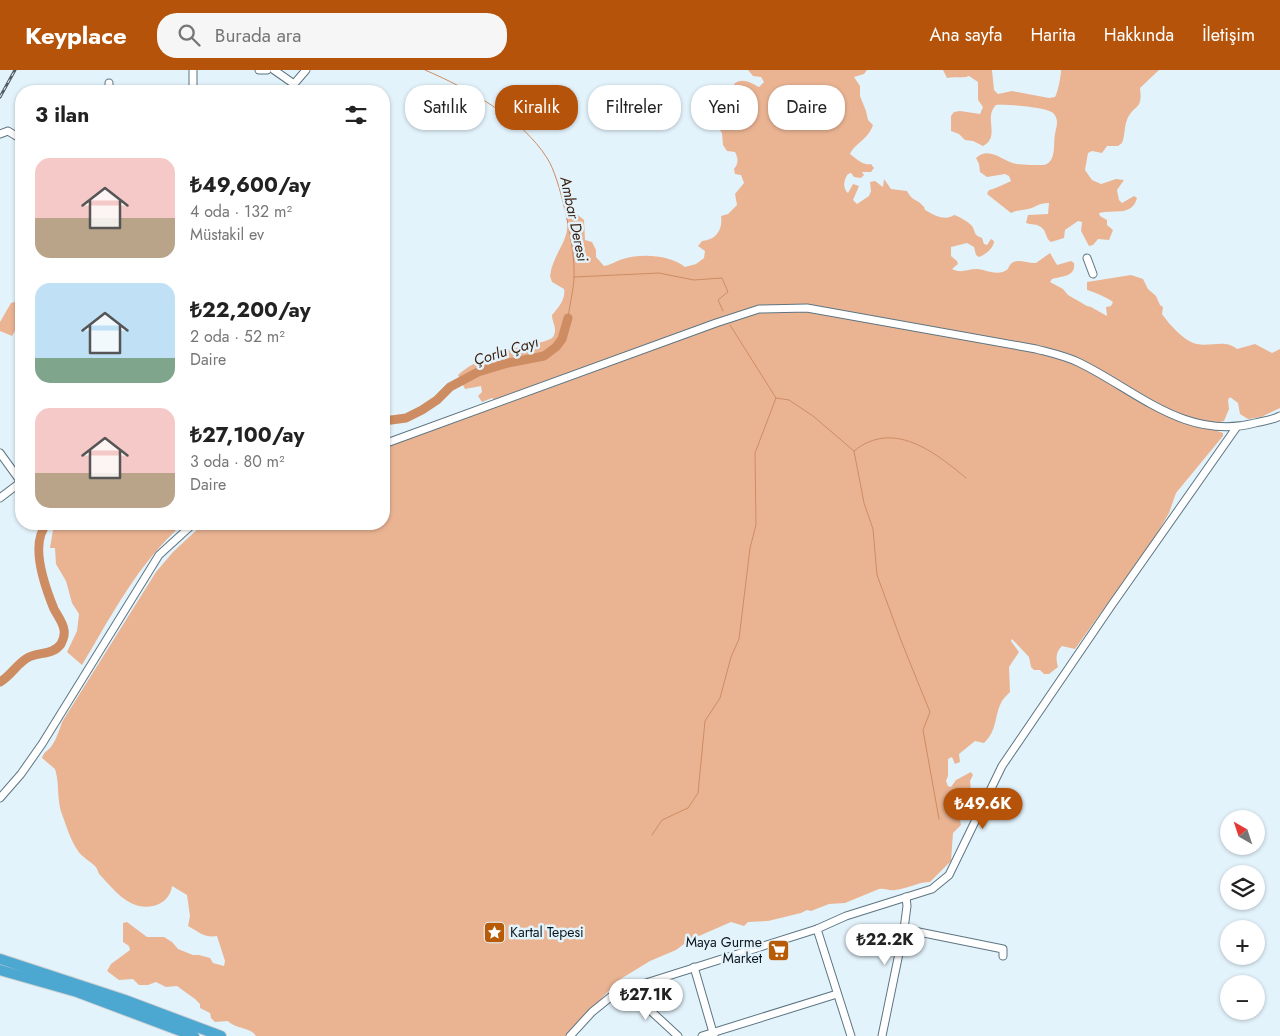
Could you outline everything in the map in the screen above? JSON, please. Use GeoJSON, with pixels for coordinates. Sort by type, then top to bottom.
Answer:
{"type":"FeatureCollection","features":[{"type":"Feature","properties":{"kind":"highway"},"geometry":{"type":"LineString","coordinates":[[0,960],[124,1000],[221,1036]]}},
{"type":"Feature","properties":{"kind":"highway"},"geometry":{"type":"LineString","coordinates":[[0,970],[77,992],[194,1036]]}},
{"type":"Feature","properties":{"kind":"street"},"geometry":{"type":"LineString","coordinates":[[193,70],[193,85]]}},
{"type":"Feature","properties":{"kind":"street"},"geometry":{"type":"LineString","coordinates":[[258,70],[267,70]]}},
{"type":"Feature","properties":{"kind":"street"},"geometry":{"type":"LineString","coordinates":[[274,70],[294,84],[306,70]]}},
{"type":"Feature","properties":{"kind":"street"},"geometry":{"type":"LineString","coordinates":[[0,134],[8,131],[15,135]]}},
{"type":"Feature","properties":{"kind":"street"},"geometry":{"type":"LineString","coordinates":[[1087,258],[1092,274]]}},
{"type":"Feature","properties":{"kind":"street"},"geometry":{"type":"LineString","coordinates":[[390,442],[716,323],[759,310],[806,308],[1036,349],[1059,355],[1079,362],[1157,408],[1202,426],[1236,428],[1280,416]]}},
{"type":"Feature","properties":{"kind":"street"},"geometry":{"type":"LineString","coordinates":[[570,1036],[592,1012],[613,995],[694,967],[817,929],[846,916],[932,889],[949,875],[1002,766],[1236,428]]}},
{"type":"Feature","properties":{"kind":"street"},"geometry":{"type":"LineString","coordinates":[[0,453],[15,474]]}},
{"type":"Feature","properties":{"kind":"street"},"geometry":{"type":"LineString","coordinates":[[0,498],[15,487]]}},
{"type":"Feature","properties":{"kind":"street"},"geometry":{"type":"LineString","coordinates":[[0,798],[21,774],[42,744],[159,555],[186,530]]}},
{"type":"Feature","properties":{"kind":"street"},"geometry":{"type":"LineString","coordinates":[[882,1036],[904,929],[907,906],[906,897]]}},
{"type":"Feature","properties":{"kind":"street"},"geometry":{"type":"LineString","coordinates":[[817,929],[851,1036]]}},
{"type":"Feature","properties":{"kind":"street"},"geometry":{"type":"LineString","coordinates":[[904,929],[1004,949],[1003,956]]}},
{"type":"Feature","properties":{"kind":"street"},"geometry":{"type":"LineString","coordinates":[[694,967],[713,1034]]}},
{"type":"Feature","properties":{"kind":"street"},"geometry":{"type":"LineString","coordinates":[[628,990],[678,1036]]}},
{"type":"Feature","properties":{"kind":"street"},"geometry":{"type":"LineString","coordinates":[[702,1036],[837,994]]}},
{"type":"Feature","properties":{"kind":"shaded area"},"geometry":{"type":"Polygon","coordinates":[[[748,70],[867,70],[864,74],[854,77],[860,86],[860,96],[868,120],[873,125],[868,134],[850,154],[863,163],[871,164],[874,168],[871,172],[862,172],[864,175],[861,178],[854,177],[851,173],[848,174],[844,184],[848,193],[853,184],[859,186],[853,200],[857,204],[869,196],[871,191],[870,182],[875,181],[883,187],[884,179],[891,189],[907,191],[911,197],[933,215],[948,218],[954,215],[966,221],[972,226],[976,234],[982,238],[984,244],[987,245],[991,239],[994,241],[989,251],[979,257],[976,255],[974,247],[967,243],[951,247],[951,256],[958,264],[952,269],[962,271],[977,269],[1000,273],[1008,269],[1013,262],[1036,263],[1050,253],[1057,265],[1071,261],[1074,263],[1074,268],[1071,273],[1052,279],[1050,282],[1063,289],[1068,295],[1107,316],[1106,307],[1111,306],[1113,302],[1087,290],[1087,282],[1131,275],[1143,279],[1148,289],[1156,296],[1163,307],[1162,314],[1165,318],[1192,343],[1202,345],[1228,344],[1237,349],[1255,344],[1272,353],[1280,349],[1280,408],[1261,417],[1248,419],[1240,414],[1238,403],[1230,397],[1228,400],[1229,409],[1224,421],[1210,424],[1212,429],[1223,433],[1223,436],[1176,493],[1169,513],[1155,537],[1075,649],[1062,646],[1058,651],[1058,667],[1049,674],[1044,674],[1040,670],[1034,670],[1031,667],[1029,657],[1012,639],[1011,641],[1019,652],[1009,667],[1010,692],[1000,706],[992,733],[984,743],[975,741],[959,754],[960,762],[955,764],[952,757],[948,759],[948,776],[946,781],[948,786],[951,787],[956,780],[971,772],[973,775],[970,781],[969,794],[958,810],[961,825],[953,833],[951,861],[930,882],[895,890],[879,889],[845,903],[829,904],[811,911],[807,910],[768,921],[748,922],[744,926],[731,922],[699,936],[696,935],[676,950],[650,961],[619,980],[566,1036],[256,1036],[254,1033],[228,1021],[215,1022],[211,1018],[210,1013],[200,1008],[200,1004],[195,999],[177,986],[166,987],[156,982],[148,985],[139,985],[133,979],[119,980],[107,971],[111,964],[130,950],[129,946],[123,942],[123,923],[127,922],[147,937],[164,937],[178,949],[193,955],[210,958],[213,963],[224,966],[225,961],[217,936],[205,935],[188,926],[190,916],[187,895],[172,886],[166,899],[160,903],[153,906],[137,906],[118,893],[100,875],[95,866],[80,853],[71,839],[61,811],[55,769],[42,758],[54,742],[62,722],[156,572],[173,552],[197,530],[390,530],[390,445],[462,420],[496,401],[492,398],[482,402],[478,396],[482,392],[481,386],[465,389],[458,375],[465,369],[495,353],[553,337],[555,328],[552,315],[561,303],[564,289],[552,282],[550,276],[552,266],[566,236],[566,217],[569,212],[572,210],[584,220],[585,240],[592,242],[596,250],[596,257],[604,266],[631,257],[656,256],[672,260],[685,267],[696,264],[704,258],[705,251],[698,246],[702,241],[711,239],[718,233],[721,226],[721,216],[728,214],[737,205],[735,194],[744,183],[741,175],[735,174],[734,169],[737,165],[737,156],[735,152],[727,151],[723,145],[720,130],[758,130],[758,86],[764,82],[761,77],[753,76],[748,70]]]}},
{"type":"Feature","properties":{"kind":"shaded area"},"geometry":{"type":"Polygon","coordinates":[[[943,70],[992,70],[994,90],[998,94],[1012,91],[1049,98],[1056,95],[1061,70],[1159,70],[1140,88],[1140,101],[1127,120],[1122,143],[1118,146],[1107,146],[1102,153],[1092,151],[1088,153],[1085,170],[1092,180],[1101,184],[1116,179],[1124,180],[1117,190],[1119,200],[1122,203],[1134,196],[1137,198],[1135,204],[1127,210],[1099,213],[1100,216],[1107,220],[1107,225],[1113,230],[1109,240],[1098,239],[1093,245],[1089,246],[1081,231],[1082,222],[1078,221],[1065,230],[1064,238],[1051,242],[1040,226],[1026,223],[1028,215],[1048,214],[1049,203],[1011,213],[987,194],[989,190],[1011,181],[1009,176],[1005,174],[987,177],[980,172],[976,158],[986,153],[1017,164],[1044,165],[1048,163],[1054,152],[1056,118],[1053,113],[1043,109],[996,105],[992,110],[992,132],[988,142],[983,146],[973,141],[965,140],[959,134],[951,131],[951,116],[954,112],[960,111],[980,114],[983,107],[978,100],[978,82],[969,76],[947,78],[943,70]]]}},
{"type":"Feature","properties":{"kind":"shaded area"},"geometry":{"type":"Polygon","coordinates":[[[740,81],[750,82],[755,85],[734,84],[740,81]]]}},
{"type":"Feature","properties":{"kind":"shaded area"},"geometry":{"type":"Polygon","coordinates":[[[15,302],[15,331],[12,336],[0,331],[0,322],[11,303],[15,302]]]}},
{"type":"Feature","properties":{"kind":"shaded area"},"geometry":{"type":"Polygon","coordinates":[[[53,530],[177,530],[152,555],[127,590],[82,665],[67,652],[77,631],[79,614],[72,603],[66,581],[56,564],[55,548],[50,548],[53,530]]]}},
{"type":"Feature","properties":{"kind":"waterway","name":"Ambar Deresi"},"geometry":{"type":"LineString","coordinates":[[425,70],[475,95],[508,117],[536,143],[547,158],[557,180],[572,244],[574,275],[568,318]]}},
{"type":"Feature","properties":{"kind":"waterway"},"geometry":{"type":"LineString","coordinates":[[574,277],[659,273],[694,280],[722,278],[728,292],[718,300],[723,311]]}},
{"type":"Feature","properties":{"kind":"waterway","name":"Çorlu Çayı"},"geometry":{"type":"LineString","coordinates":[[390,420],[406,418],[422,410],[437,400],[450,387],[478,372],[508,363],[544,356],[556,347],[562,339],[568,318]]}},
{"type":"Feature","properties":{"kind":"waterway"},"geometry":{"type":"LineString","coordinates":[[652,835],[662,820],[688,808],[698,793],[705,721],[720,698],[731,657],[739,639],[750,548],[756,525],[755,453],[776,398],[730,325]]}},
{"type":"Feature","properties":{"kind":"waterway"},"geometry":{"type":"LineString","coordinates":[[776,398],[789,400],[813,416],[854,451],[864,503],[873,529],[877,575],[930,712],[923,730],[939,819]]}},
{"type":"Feature","properties":{"kind":"waterway"},"geometry":{"type":"LineString","coordinates":[[854,451],[869,442],[884,438],[898,439],[913,443],[941,458],[966,478]]}},
{"type":"Feature","properties":{"kind":"waterway","name":"Çorlu Çayı"},"geometry":{"type":"LineString","coordinates":[[0,682],[29,657],[58,648],[64,637],[63,627],[50,600],[40,565],[39,542],[43,530]]}},
{"type":"Feature","properties":{"kind":"railway"},"geometry":{"type":"LineString","coordinates":[[0,97],[15,70]]}},
{"type":"Feature","properties":{"kind":"place","name":"Kartal Tepesi"},"geometry":{"type":"Point","coordinates":[494,932]}},
{"type":"Feature","properties":{"kind":"place","name":"Maya Gurme Market"},"geometry":{"type":"Point","coordinates":[778,950]}}]}
